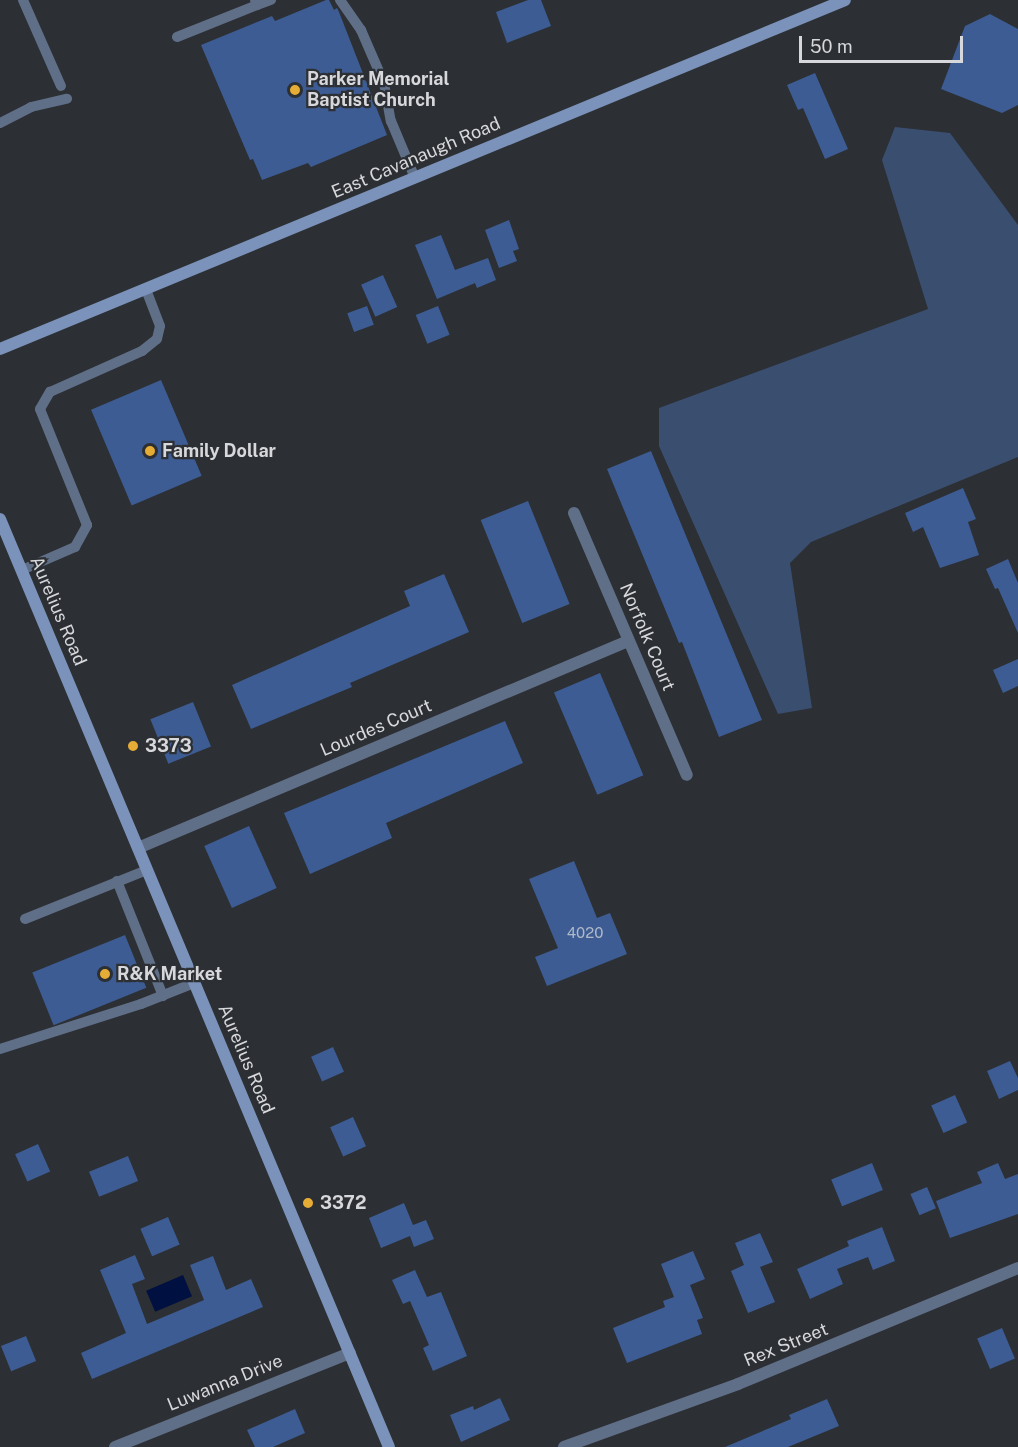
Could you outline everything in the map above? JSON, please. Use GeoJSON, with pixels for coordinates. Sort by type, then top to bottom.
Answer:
{"type":"FeatureCollection","features":[{"type":"Feature","properties":{"kind":"street","name":"East Cavanaugh Road"},"geometry":{"type":"LineString","coordinates":[[0,349],[845,0]]}},
{"type":"Feature","properties":{"kind":"street","name":"Norfolk Court"},"geometry":{"type":"LineString","coordinates":[[574,513],[687,775]]}},
{"type":"Feature","properties":{"kind":"street","name":"Aurelius Road"},"geometry":{"type":"LineString","coordinates":[[0,519],[389,1447]]}},
{"type":"Feature","properties":{"kind":"street","name":"Lourdes Court"},"geometry":{"type":"LineString","coordinates":[[138,848],[628,641]]}},
{"type":"Feature","properties":{"kind":"street","name":"Rex Street"},"geometry":{"type":"LineString","coordinates":[[564,1447],[738,1384],[1018,1268]]}},
{"type":"Feature","properties":{"kind":"street","name":"Luwanna Drive"},"geometry":{"type":"LineString","coordinates":[[115,1447],[350,1353]]}},
{"type":"Feature","properties":{"kind":"lane"},"geometry":{"type":"LineString","coordinates":[[23,0],[61,86]]}},
{"type":"Feature","properties":{"kind":"lane"},"geometry":{"type":"LineString","coordinates":[[177,37],[256,2],[271,0]]}},
{"type":"Feature","properties":{"kind":"lane"},"geometry":{"type":"LineString","coordinates":[[340,0],[361,30],[384,84],[391,121],[415,178]]}},
{"type":"Feature","properties":{"kind":"lane"},"geometry":{"type":"LineString","coordinates":[[0,123],[31,107],[67,99]]}},
{"type":"Feature","properties":{"kind":"lane"},"geometry":{"type":"LineString","coordinates":[[22,570],[75,547],[87,525],[40,409],[50,392],[142,351],[158,339],[160,326],[146,290]]}},
{"type":"Feature","properties":{"kind":"lane"},"geometry":{"type":"LineString","coordinates":[[25,919],[147,870]]}},
{"type":"Feature","properties":{"kind":"lane"},"geometry":{"type":"LineString","coordinates":[[117,881],[163,996]]}},
{"type":"Feature","properties":{"kind":"lane"},"geometry":{"type":"LineString","coordinates":[[0,1049],[163,996],[194,983]]}},
{"type":"Feature","properties":{"kind":"shaded area"},"geometry":{"type":"Polygon","coordinates":[[[895,127],[950,133],[1018,225],[1018,457],[811,542],[790,563],[812,708],[778,714],[659,446],[659,408],[928,309],[882,160],[895,127]]]}},
{"type":"Feature","properties":{"kind":"shaded area"},"geometry":{"type":"Polygon","coordinates":[[[183,1275],[192,1296],[155,1312],[146,1291],[183,1275]]]}},
{"type":"Feature","properties":{"kind":"building","name":"Parker Memorial Baptist Church"},"geometry":{"type":"Polygon","coordinates":[[[329,0],[334,10],[337,8],[339,12],[387,135],[311,167],[308,163],[262,180],[253,159],[250,160],[201,45],[272,16],[275,21],[329,0]]]}},
{"type":"Feature","properties":{"kind":"building"},"geometry":{"type":"Polygon","coordinates":[[[528,0],[541,0],[551,26],[507,43],[496,12],[528,0]]]}},
{"type":"Feature","properties":{"kind":"building"},"geometry":{"type":"Polygon","coordinates":[[[990,14],[1018,29],[1018,105],[1002,113],[941,89],[965,26],[990,14]]]}},
{"type":"Feature","properties":{"kind":"building"},"geometry":{"type":"Polygon","coordinates":[[[815,73],[848,149],[825,159],[803,108],[798,110],[787,85],[815,73]]]}},
{"type":"Feature","properties":{"kind":"building"},"geometry":{"type":"Polygon","coordinates":[[[509,220],[519,249],[513,251],[517,261],[499,268],[485,230],[509,220]]]}},
{"type":"Feature","properties":{"kind":"building"},"geometry":{"type":"Polygon","coordinates":[[[441,235],[455,270],[488,258],[496,280],[477,288],[475,283],[437,299],[415,245],[441,235]]]}},
{"type":"Feature","properties":{"kind":"building"},"geometry":{"type":"Polygon","coordinates":[[[383,275],[397,307],[375,317],[361,285],[383,275]]]}},
{"type":"Feature","properties":{"kind":"building"},"geometry":{"type":"Polygon","coordinates":[[[367,306],[374,325],[354,332],[347,313],[367,306]]]}},
{"type":"Feature","properties":{"kind":"building"},"geometry":{"type":"Polygon","coordinates":[[[438,306],[450,335],[427,344],[416,315],[438,306]]]}},
{"type":"Feature","properties":{"kind":"building"},"geometry":{"type":"Polygon","coordinates":[[[161,380],[202,476],[132,505],[91,410],[161,380]]]}},
{"type":"Feature","properties":{"kind":"building"},"geometry":{"type":"Polygon","coordinates":[[[651,451],[762,720],[719,737],[682,642],[679,643],[607,469],[651,451]]]}},
{"type":"Feature","properties":{"kind":"building"},"geometry":{"type":"Polygon","coordinates":[[[963,488],[976,519],[968,522],[979,555],[940,568],[923,527],[913,532],[905,513],[963,488]]]}},
{"type":"Feature","properties":{"kind":"building"},"geometry":{"type":"Polygon","coordinates":[[[528,501],[570,604],[522,623],[481,520],[528,501]]]}},
{"type":"Feature","properties":{"kind":"building"},"geometry":{"type":"Polygon","coordinates":[[[1008,559],[1018,583],[1018,633],[998,588],[995,589],[986,569],[1008,559]]]}},
{"type":"Feature","properties":{"kind":"building"},"geometry":{"type":"Polygon","coordinates":[[[444,574],[469,632],[350,683],[352,687],[251,729],[232,685],[410,606],[404,591],[444,574]]]}},
{"type":"Feature","properties":{"kind":"building"},"geometry":{"type":"Polygon","coordinates":[[[1018,659],[1018,686],[1003,693],[993,670],[1018,659]]]}},
{"type":"Feature","properties":{"kind":"building"},"geometry":{"type":"Polygon","coordinates":[[[600,673],[643,775],[597,795],[554,693],[600,673]]]}},
{"type":"Feature","properties":{"kind":"building"},"geometry":{"type":"Polygon","coordinates":[[[193,702],[211,747],[168,764],[150,719],[193,702]]]}},
{"type":"Feature","properties":{"kind":"building"},"geometry":{"type":"Polygon","coordinates":[[[505,721],[523,763],[386,823],[392,838],[310,874],[284,813],[505,721]]]}},
{"type":"Feature","properties":{"kind":"building"},"geometry":{"type":"Polygon","coordinates":[[[249,826],[277,888],[232,908],[204,846],[249,826]]]}},
{"type":"Feature","properties":{"kind":"building"},"geometry":{"type":"Polygon","coordinates":[[[574,861],[597,918],[610,913],[627,954],[547,986],[535,957],[558,948],[529,879],[574,861]]]}},
{"type":"Feature","properties":{"kind":"building"},"geometry":{"type":"Polygon","coordinates":[[[125,935],[146,988],[54,1025],[32,972],[125,935]]]}},
{"type":"Feature","properties":{"kind":"building"},"geometry":{"type":"Polygon","coordinates":[[[333,1047],[344,1072],[322,1081],[311,1057],[333,1047]]]}},
{"type":"Feature","properties":{"kind":"building"},"geometry":{"type":"Polygon","coordinates":[[[1010,1061],[1018,1078],[1018,1090],[999,1099],[987,1071],[1010,1061]]]}},
{"type":"Feature","properties":{"kind":"building"},"geometry":{"type":"Polygon","coordinates":[[[955,1095],[967,1122],[943,1133],[931,1106],[955,1095]]]}},
{"type":"Feature","properties":{"kind":"building"},"geometry":{"type":"Polygon","coordinates":[[[353,1117],[366,1146],[343,1156],[330,1127],[353,1117]]]}},
{"type":"Feature","properties":{"kind":"building"},"geometry":{"type":"Polygon","coordinates":[[[38,1144],[50,1171],[27,1182],[15,1154],[38,1144]]]}},
{"type":"Feature","properties":{"kind":"building"},"geometry":{"type":"Polygon","coordinates":[[[128,1156],[138,1181],[99,1197],[89,1172],[128,1156]]]}},
{"type":"Feature","properties":{"kind":"building"},"geometry":{"type":"Polygon","coordinates":[[[872,1163],[883,1190],[842,1206],[831,1179],[872,1163]]]}},
{"type":"Feature","properties":{"kind":"building"},"geometry":{"type":"Polygon","coordinates":[[[998,1163],[1005,1179],[1018,1174],[1018,1214],[950,1238],[936,1201],[982,1183],[977,1172],[998,1163]]]}},
{"type":"Feature","properties":{"kind":"building"},"geometry":{"type":"Polygon","coordinates":[[[927,1187],[936,1208],[919,1215],[910,1194],[927,1187]]]}},
{"type":"Feature","properties":{"kind":"building"},"geometry":{"type":"Polygon","coordinates":[[[404,1203],[413,1225],[426,1220],[434,1239],[414,1247],[410,1236],[381,1248],[369,1218],[404,1203]]]}},
{"type":"Feature","properties":{"kind":"building"},"geometry":{"type":"Polygon","coordinates":[[[168,1217],[180,1245],[152,1256],[140,1229],[168,1217]]]}},
{"type":"Feature","properties":{"kind":"building"},"geometry":{"type":"Polygon","coordinates":[[[882,1227],[895,1261],[873,1270],[868,1257],[837,1269],[843,1284],[810,1299],[797,1269],[849,1246],[847,1241],[882,1227]]]}},
{"type":"Feature","properties":{"kind":"building"},"geometry":{"type":"Polygon","coordinates":[[[760,1233],[773,1262],[760,1267],[775,1302],[748,1313],[731,1271],[744,1265],[735,1243],[760,1233]]]}},
{"type":"Feature","properties":{"kind":"building"},"geometry":{"type":"Polygon","coordinates":[[[693,1251],[705,1279],[690,1285],[703,1318],[697,1320],[702,1334],[627,1363],[613,1328],[665,1307],[663,1301],[674,1297],[661,1264],[693,1251]]]}},
{"type":"Feature","properties":{"kind":"building"},"geometry":{"type":"Polygon","coordinates":[[[135,1255],[145,1279],[132,1284],[147,1324],[204,1300],[190,1265],[213,1256],[226,1290],[251,1279],[263,1307],[92,1379],[81,1353],[126,1333],[100,1270],[135,1255]]]}},
{"type":"Feature","properties":{"kind":"building"},"geometry":{"type":"Polygon","coordinates":[[[415,1270],[427,1297],[441,1292],[467,1356],[433,1371],[423,1348],[429,1345],[410,1301],[403,1304],[392,1280],[415,1270]]]}},
{"type":"Feature","properties":{"kind":"building"},"geometry":{"type":"Polygon","coordinates":[[[1002,1328],[1015,1358],[990,1369],[977,1339],[1002,1328]]]}},
{"type":"Feature","properties":{"kind":"building"},"geometry":{"type":"Polygon","coordinates":[[[26,1336],[36,1361],[11,1371],[1,1346],[26,1336]]]}},
{"type":"Feature","properties":{"kind":"building"},"geometry":{"type":"Polygon","coordinates":[[[500,1398],[510,1420],[461,1442],[450,1415],[473,1406],[474,1410],[500,1398]]]}},
{"type":"Feature","properties":{"kind":"building"},"geometry":{"type":"Polygon","coordinates":[[[827,1399],[839,1426],[788,1447],[725,1447],[791,1419],[789,1415],[827,1399]]]}},
{"type":"Feature","properties":{"kind":"building"},"geometry":{"type":"Polygon","coordinates":[[[295,1409],[305,1433],[273,1447],[255,1447],[247,1430],[295,1409]]]}},
{"type":"Feature","properties":{"kind":"place","name":"Parker Memorial Baptist Church"},"geometry":{"type":"Point","coordinates":[295,90]}},
{"type":"Feature","properties":{"kind":"place","name":"Family Dollar"},"geometry":{"type":"Point","coordinates":[150,451]}},
{"type":"Feature","properties":{"kind":"place","name":"3373"},"geometry":{"type":"Point","coordinates":[133,746]}},
{"type":"Feature","properties":{"kind":"place","name":"R&K Market"},"geometry":{"type":"Point","coordinates":[105,974]}},
{"type":"Feature","properties":{"kind":"place","name":"3372"},"geometry":{"type":"Point","coordinates":[308,1203]}}]}
